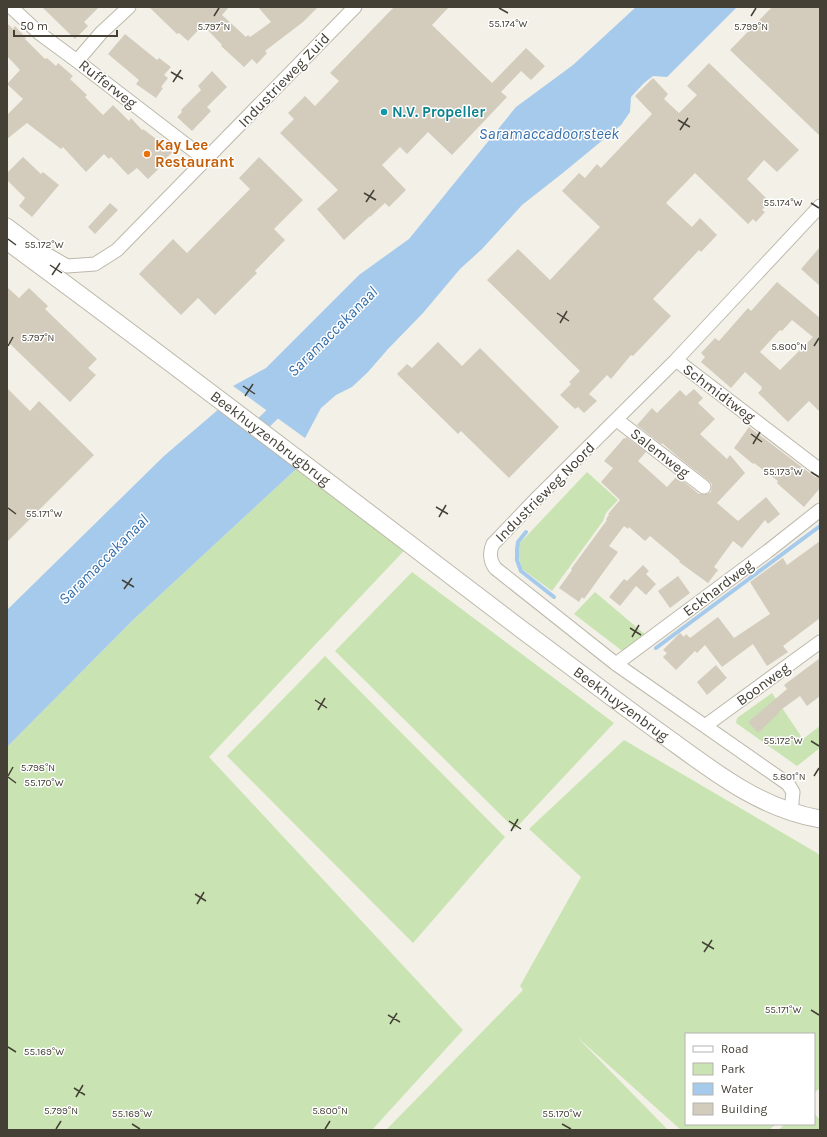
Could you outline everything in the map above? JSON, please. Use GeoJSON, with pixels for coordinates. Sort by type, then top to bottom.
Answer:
{"type":"FeatureCollection","features":[{"type":"Feature","properties":{"kind":"street","name":"Rufferweg"},"geometry":{"type":"LineString","coordinates":[[11,7],[39,33],[206,160]]}},
{"type":"Feature","properties":{"kind":"street"},"geometry":{"type":"LineString","coordinates":[[77,61],[101,33],[129,7]]}},
{"type":"Feature","properties":{"kind":"street","name":"Industrieweg Zuid"},"geometry":{"type":"LineString","coordinates":[[7,225],[43,252],[67,266],[95,264],[117,250],[355,7]]}},
{"type":"Feature","properties":{"kind":"street","name":"Industrieweg Noord"},"geometry":{"type":"LineString","coordinates":[[791,812],[793,792],[788,784],[616,664],[495,568],[490,554],[493,544],[538,497],[676,360],[820,206]]}},
{"type":"Feature","properties":{"kind":"street","name":"Beekhuyzenbrugbrug"},"geometry":{"type":"LineString","coordinates":[[7,241],[105,313],[435,564]]}},
{"type":"Feature","properties":{"kind":"street","name":"Schmidtweg"},"geometry":{"type":"LineString","coordinates":[[676,360],[820,470]]}},
{"type":"Feature","properties":{"kind":"street","name":"Salemweg"},"geometry":{"type":"LineString","coordinates":[[617,420],[704,487]]}},
{"type":"Feature","properties":{"kind":"street","name":"Eckhardweg"},"geometry":{"type":"LineString","coordinates":[[616,664],[768,551],[820,510]]}},
{"type":"Feature","properties":{"kind":"street","name":"Beekhuyzenbrug"},"geometry":{"type":"LineString","coordinates":[[435,564],[726,781],[779,809],[820,819]]}},
{"type":"Feature","properties":{"kind":"street","name":"Boonweg"},"geometry":{"type":"LineString","coordinates":[[705,726],[820,642]]}},
{"type":"Feature","properties":{"kind":"green space"},"geometry":{"type":"Polygon","coordinates":[[[307,459],[416,538],[209,757],[463,1030],[372,1130],[7,1130],[7,747],[133,620],[307,459]]]}},
{"type":"Feature","properties":{"kind":"green space"},"geometry":{"type":"Polygon","coordinates":[[[587,472],[618,500],[606,513],[603,521],[552,591],[522,569],[519,558],[519,544],[587,472]]]}},
{"type":"Feature","properties":{"kind":"green space"},"geometry":{"type":"Polygon","coordinates":[[[412,572],[614,723],[515,829],[335,651],[412,572]]]}},
{"type":"Feature","properties":{"kind":"green space"},"geometry":{"type":"Polygon","coordinates":[[[595,592],[647,636],[625,653],[574,614],[595,592]]]}},
{"type":"Feature","properties":{"kind":"green space"},"geometry":{"type":"Polygon","coordinates":[[[325,656],[505,837],[413,943],[227,756],[325,656]]]}},
{"type":"Feature","properties":{"kind":"green space"},"geometry":{"type":"Polygon","coordinates":[[[772,693],[803,739],[820,726],[820,748],[797,766],[736,723],[737,718],[772,693]]]}},
{"type":"Feature","properties":{"kind":"green space"},"geometry":{"type":"Polygon","coordinates":[[[624,740],[817,853],[820,856],[820,1088],[815,1092],[815,1033],[685,1033],[685,1125],[775,1125],[769,1130],[681,1130],[577,1037],[668,1130],[386,1130],[523,990],[520,986],[581,877],[529,829],[624,740]]]}},
{"type":"Feature","properties":{"kind":"green space"},"geometry":{"type":"Polygon","coordinates":[[[815,1114],[820,1120],[820,1130],[778,1130],[784,1125],[815,1125],[815,1114]]]}},
{"type":"Feature","properties":{"kind":"water","name":"Saramaccadoorsteek"},"geometry":{"type":"Polygon","coordinates":[[[636,7],[737,7],[667,77],[653,76],[644,83],[631,97],[630,112],[621,125],[522,205],[482,249],[460,269],[423,313],[368,372],[352,387],[336,395],[321,408],[305,438],[233,386],[266,368],[359,275],[409,239],[516,107],[573,65],[636,7]]]}},
{"type":"Feature","properties":{"kind":"water"},"geometry":{"type":"Polygon","coordinates":[[[220,408],[307,459],[133,620],[7,747],[7,610],[164,456],[220,408]]]}},
{"type":"Feature","properties":{"kind":"building"},"geometry":{"type":"Polygon","coordinates":[[[42,7],[99,7],[84,22],[88,26],[75,39],[42,7]]]}},
{"type":"Feature","properties":{"kind":"building"},"geometry":{"type":"Polygon","coordinates":[[[149,7],[229,7],[222,15],[246,37],[248,35],[250,37],[271,22],[258,7],[318,7],[303,22],[265,51],[267,53],[257,64],[252,59],[244,67],[221,46],[222,45],[203,25],[188,41],[179,33],[177,34],[149,7]]]}},
{"type":"Feature","properties":{"kind":"building"},"geometry":{"type":"Polygon","coordinates":[[[394,7],[449,7],[432,25],[492,83],[526,48],[545,66],[531,80],[521,71],[501,92],[507,97],[452,155],[428,132],[407,154],[400,147],[382,165],[406,190],[389,207],[385,203],[344,240],[317,209],[338,190],[280,133],[294,119],[288,113],[305,96],[315,106],[339,81],[330,73],[394,7]]]}},
{"type":"Feature","properties":{"kind":"building"},"geometry":{"type":"Polygon","coordinates":[[[772,7],[820,7],[820,136],[730,50],[772,7]]]}},
{"type":"Feature","properties":{"kind":"building"},"geometry":{"type":"Polygon","coordinates":[[[7,23],[13,29],[15,26],[26,38],[25,39],[45,59],[47,58],[56,66],[58,63],[73,76],[70,79],[87,95],[85,97],[103,115],[113,105],[129,121],[131,118],[142,130],[143,129],[173,152],[166,158],[168,160],[148,179],[137,168],[128,175],[111,157],[109,159],[104,154],[86,172],[63,147],[61,149],[27,123],[7,139],[7,115],[23,99],[7,84],[20,70],[7,56],[7,23]]]}},
{"type":"Feature","properties":{"kind":"building"},"geometry":{"type":"Polygon","coordinates":[[[125,34],[157,60],[159,58],[171,67],[164,75],[168,78],[161,87],[163,88],[156,98],[136,84],[139,80],[108,54],[125,34]]]}},
{"type":"Feature","properties":{"kind":"building"},"geometry":{"type":"Polygon","coordinates":[[[709,63],[799,150],[777,172],[764,160],[747,179],[770,202],[762,210],[765,212],[756,222],[753,219],[748,224],[695,173],[666,203],[692,227],[700,218],[717,235],[701,252],[699,250],[653,299],[671,316],[633,356],[631,355],[611,379],[607,375],[589,394],[597,401],[584,413],[578,407],[575,409],[560,395],[571,384],[569,382],[580,371],[487,280],[518,249],[550,280],[600,227],[562,191],[579,173],[585,178],[597,164],[601,168],[652,114],[635,96],[653,78],[668,94],[664,99],[679,113],[697,95],[687,86],[709,63]]]}},
{"type":"Feature","properties":{"kind":"building"},"geometry":{"type":"Polygon","coordinates":[[[212,71],[227,87],[207,107],[211,111],[192,131],[177,117],[182,112],[181,110],[201,90],[198,86],[212,71]]]}},
{"type":"Feature","properties":{"kind":"building"},"geometry":{"type":"Polygon","coordinates":[[[23,157],[41,174],[43,172],[59,185],[32,217],[19,206],[25,198],[7,180],[7,173],[23,157]]]}},
{"type":"Feature","properties":{"kind":"building"},"geometry":{"type":"Polygon","coordinates":[[[259,157],[303,200],[274,229],[285,240],[255,271],[257,273],[215,315],[198,298],[181,315],[139,274],[173,239],[187,253],[250,189],[239,178],[259,157]]]}},
{"type":"Feature","properties":{"kind":"building"},"geometry":{"type":"Polygon","coordinates":[[[110,203],[118,210],[95,234],[88,227],[110,203]]]}},
{"type":"Feature","properties":{"kind":"building"},"geometry":{"type":"Polygon","coordinates":[[[820,247],[820,286],[801,269],[820,247]]]}},
{"type":"Feature","properties":{"kind":"building"},"geometry":{"type":"Polygon","coordinates":[[[777,282],[820,318],[820,412],[809,401],[788,422],[758,393],[762,387],[745,372],[731,388],[701,362],[705,357],[701,353],[715,338],[719,341],[748,308],[751,311],[777,282]],[[792,320],[782,331],[780,330],[760,352],[780,370],[813,337],[792,320]]]}},
{"type":"Feature","properties":{"kind":"building"},"geometry":{"type":"Polygon","coordinates":[[[7,287],[19,298],[29,288],[48,306],[45,309],[97,359],[88,368],[96,375],[70,402],[7,341],[7,287]]]}},
{"type":"Feature","properties":{"kind":"building"},"geometry":{"type":"Polygon","coordinates":[[[438,342],[462,366],[480,348],[559,427],[509,478],[461,431],[458,434],[397,374],[407,364],[412,368],[438,342]]]}},
{"type":"Feature","properties":{"kind":"building"},"geometry":{"type":"Polygon","coordinates":[[[7,388],[30,411],[39,401],[94,455],[7,542],[7,388]]]}},
{"type":"Feature","properties":{"kind":"building"},"geometry":{"type":"Polygon","coordinates":[[[694,389],[703,398],[698,403],[715,419],[700,434],[727,459],[730,455],[745,473],[717,503],[738,521],[766,497],[780,514],[768,524],[765,520],[742,548],[733,541],[714,567],[718,570],[708,583],[679,562],[680,561],[650,536],[645,541],[629,527],[628,529],[624,526],[609,546],[618,552],[584,599],[582,597],[579,602],[559,588],[607,520],[608,514],[620,500],[601,482],[613,468],[604,461],[624,438],[625,439],[626,437],[646,452],[638,461],[667,487],[677,476],[699,494],[707,494],[711,492],[712,484],[709,481],[637,425],[652,408],[657,413],[680,390],[686,396],[694,389]]]}},
{"type":"Feature","properties":{"kind":"building"},"geometry":{"type":"Polygon","coordinates":[[[749,427],[815,477],[820,478],[820,488],[804,507],[777,483],[778,481],[754,463],[753,464],[734,448],[749,427]]]}},
{"type":"Feature","properties":{"kind":"building"},"geometry":{"type":"Polygon","coordinates":[[[820,541],[820,618],[783,646],[788,652],[767,666],[753,644],[722,667],[705,645],[697,653],[695,651],[676,670],[663,657],[667,653],[663,650],[680,633],[684,637],[686,634],[690,638],[718,617],[734,638],[770,614],[750,582],[783,558],[787,565],[820,541]]]}},
{"type":"Feature","properties":{"kind":"building"},"geometry":{"type":"Polygon","coordinates":[[[643,565],[649,571],[646,574],[656,584],[646,595],[636,586],[620,606],[609,597],[624,579],[627,581],[643,565]]]}},
{"type":"Feature","properties":{"kind":"building"},"geometry":{"type":"Polygon","coordinates":[[[678,576],[690,593],[670,608],[658,591],[678,576]]]}},
{"type":"Feature","properties":{"kind":"building"},"geometry":{"type":"Polygon","coordinates":[[[820,658],[820,696],[807,706],[800,696],[778,712],[779,713],[758,733],[748,722],[787,689],[784,685],[820,658]]]}},
{"type":"Feature","properties":{"kind":"building"},"geometry":{"type":"Polygon","coordinates":[[[716,665],[727,678],[707,695],[697,682],[716,665]]]}},
{"type":"Feature","properties":{"kind":"waterway","name":"Saramaccakanaal"},"geometry":{"type":"LineString","coordinates":[[251,435],[286,401]]}},
{"type":"Feature","properties":{"kind":"waterway"},"geometry":{"type":"LineString","coordinates":[[656,648],[820,526]]}},
{"type":"Feature","properties":{"kind":"waterway"},"geometry":{"type":"LineString","coordinates":[[526,532],[518,542],[517,549],[517,560],[521,571],[554,597]]}},
{"type":"Feature","properties":{"kind":"place","name":"N.V. Propeller"},"geometry":{"type":"Point","coordinates":[384,112]}},
{"type":"Feature","properties":{"kind":"place","name":"Kay Lee Restaurant"},"geometry":{"type":"Point","coordinates":[147,154]}}]}
